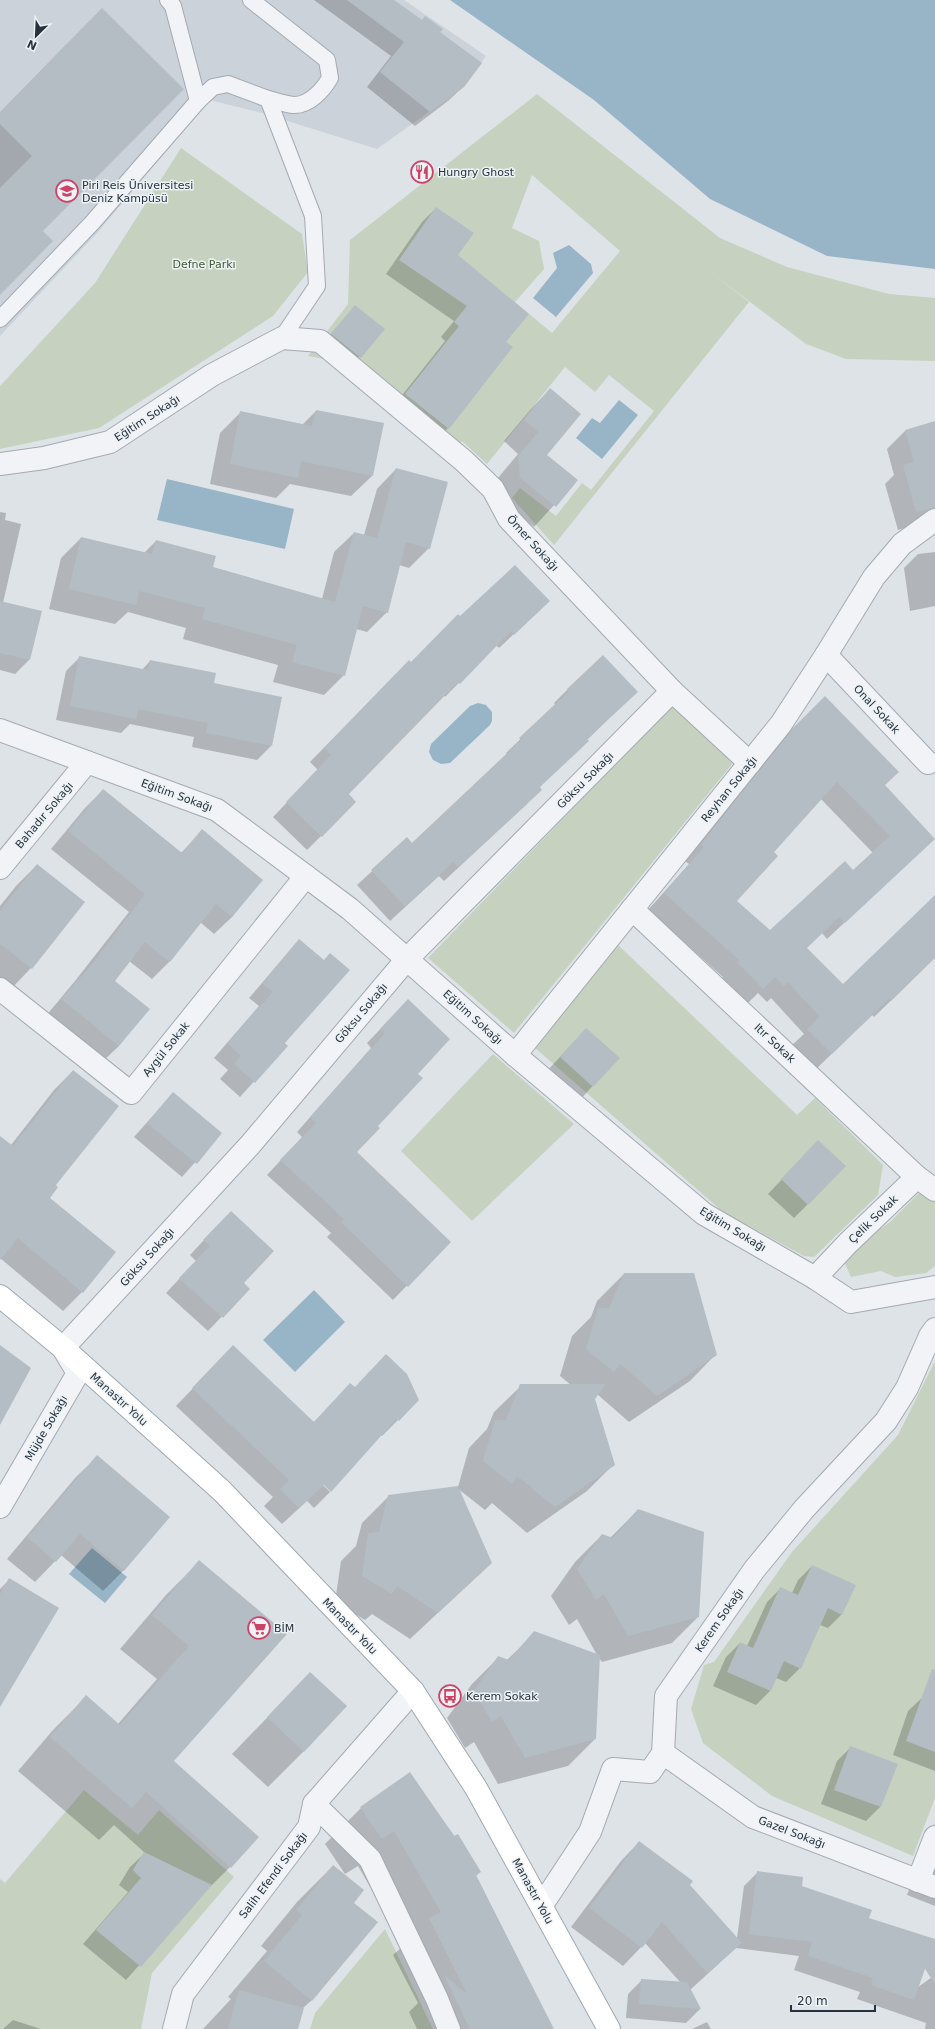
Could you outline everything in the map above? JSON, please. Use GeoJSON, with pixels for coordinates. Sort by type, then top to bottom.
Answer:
{"type":"FeatureCollection","features":[{"type":"Feature","properties":{"kind":"main road","name":"Manastır Yolu"},"geometry":{"type":"LineString","coordinates":[[0,1296],[63,1348],[222,1491],[413,1691],[476,1788],[542,1905],[608,2029]]}},
{"type":"Feature","properties":{"kind":"street","name":"Eğitim Sokağı"},"geometry":{"type":"LineString","coordinates":[[0,464],[44,458],[110,442],[212,375],[282,338]]}},
{"type":"Feature","properties":{"kind":"street","name":"Ömer Sokağı"},"geometry":{"type":"LineString","coordinates":[[282,338],[320,341],[453,451],[493,489],[509,519],[672,691],[750,763]]}},
{"type":"Feature","properties":{"kind":"street","name":"Reyhan Sokağı"},"geometry":{"type":"LineString","coordinates":[[515,1055],[781,724],[826,656],[874,577],[902,544],[935,520]]}},
{"type":"Feature","properties":{"kind":"street","name":"Onal Sokak"},"geometry":{"type":"LineString","coordinates":[[826,656],[928,762]]}},
{"type":"Feature","properties":{"kind":"street","name":"Göksu Sokağı"},"geometry":{"type":"LineString","coordinates":[[63,1348],[250,1145],[407,959],[672,691]]}},
{"type":"Feature","properties":{"kind":"street","name":"Eğitim Sokağı"},"geometry":{"type":"LineString","coordinates":[[0,730],[217,810],[350,909],[515,1055],[704,1214],[815,1278],[851,1302],[935,1287]]}},
{"type":"Feature","properties":{"kind":"street","name":"Bahadır Sokağı"},"geometry":{"type":"LineString","coordinates":[[0,868],[87,762]]}},
{"type":"Feature","properties":{"kind":"street","name":"Aygül Sokak"},"geometry":{"type":"LineString","coordinates":[[0,989],[131,1093],[306,876]]}},
{"type":"Feature","properties":{"kind":"street","name":"Itır Sokak"},"geometry":{"type":"LineString","coordinates":[[632,909],[917,1177]]}},
{"type":"Feature","properties":{"kind":"street"},"geometry":{"type":"LineString","coordinates":[[917,1177],[935,1190]]}},
{"type":"Feature","properties":{"kind":"street","name":"Çelik Sokak"},"geometry":{"type":"LineString","coordinates":[[815,1278],[854,1237],[917,1177]]}},
{"type":"Feature","properties":{"kind":"street","name":"Kerem Sokağı"},"geometry":{"type":"LineString","coordinates":[[663,1753],[666,1696],[754,1570],[804,1509],[886,1421],[907,1388],[930,1336],[935,1330]]}},
{"type":"Feature","properties":{"kind":"street","name":"Müjde Sokağı"},"geometry":{"type":"LineString","coordinates":[[0,1507],[78,1373],[63,1348]]}},
{"type":"Feature","properties":{"kind":"street","name":"Salih Efendi Sokağı"},"geometry":{"type":"LineString","coordinates":[[174,2029],[183,1994],[309,1827],[314,1804],[413,1691]]}},
{"type":"Feature","properties":{"kind":"street"},"geometry":{"type":"LineString","coordinates":[[542,1905],[590,1832],[613,1769],[650,1772],[663,1753]]}},
{"type":"Feature","properties":{"kind":"street","name":"Gazel Sokağı"},"geometry":{"type":"LineString","coordinates":[[663,1753],[754,1817],[927,1884]]}},
{"type":"Feature","properties":{"kind":"street"},"geometry":{"type":"LineString","coordinates":[[314,1804],[370,1859],[437,1999],[449,2029]]}},
{"type":"Feature","properties":{"kind":"street"},"geometry":{"type":"LineString","coordinates":[[927,1884],[935,1837]]}},
{"type":"Feature","properties":{"kind":"lane"},"geometry":{"type":"LineString","coordinates":[[168,0],[173,6],[198,101]]}},
{"type":"Feature","properties":{"kind":"lane"},"geometry":{"type":"LineString","coordinates":[[0,319],[92,223],[198,101],[213,87],[228,84],[268,98],[294,105],[311,99],[323,90],[330,78],[327,60],[251,0]]}},
{"type":"Feature","properties":{"kind":"lane"},"geometry":{"type":"LineString","coordinates":[[268,98],[313,216],[317,286],[282,338]]}},
{"type":"Feature","properties":{"kind":"shaded area","name":"Piri Reis Üniversitesi Deniz Kampüsü"},"geometry":{"type":"Polygon","coordinates":[[[0,0],[404,0],[486,56],[464,87],[377,149],[262,113],[209,100],[98,232],[0,336],[0,0]]]}},
{"type":"Feature","properties":{"kind":"green space"},"geometry":{"type":"Polygon","coordinates":[[[537,94],[720,238],[787,267],[889,294],[935,298],[935,361],[846,359],[806,344],[710,272],[749,302],[554,545],[512,498],[520,488],[556,516],[582,483],[591,490],[654,411],[609,375],[595,392],[565,367],[487,464],[462,441],[453,451],[325,359],[308,356],[348,304],[350,240],[537,94]],[[532,175],[512,228],[539,241],[544,269],[515,302],[552,333],[620,251],[532,175]]]}},
{"type":"Feature","properties":{"kind":"green space","name":"Defne Parkı"},"geometry":{"type":"Polygon","coordinates":[[[181,148],[302,234],[308,272],[273,316],[99,428],[0,449],[0,386],[95,283],[181,148]]]}},
{"type":"Feature","properties":{"kind":"green space"},"geometry":{"type":"Polygon","coordinates":[[[673,705],[733,763],[514,1033],[428,958],[673,705]]]}},
{"type":"Feature","properties":{"kind":"green space"},"geometry":{"type":"Polygon","coordinates":[[[618,945],[797,1115],[815,1098],[883,1165],[878,1195],[814,1257],[804,1256],[723,1212],[534,1047],[618,945]]]}},
{"type":"Feature","properties":{"kind":"green space"},"geometry":{"type":"Polygon","coordinates":[[[493,1054],[574,1124],[472,1221],[401,1151],[493,1054]]]}},
{"type":"Feature","properties":{"kind":"green space"},"geometry":{"type":"Polygon","coordinates":[[[919,1193],[935,1200],[935,1266],[926,1273],[895,1277],[881,1271],[851,1277],[843,1259],[850,1251],[890,1222],[919,1193]]]}},
{"type":"Feature","properties":{"kind":"green space"},"geometry":{"type":"Polygon","coordinates":[[[935,1361],[935,1798],[913,1856],[772,1796],[703,1743],[691,1709],[704,1665],[714,1662],[792,1552],[898,1435],[935,1361]]]}},
{"type":"Feature","properties":{"kind":"green space"},"geometry":{"type":"Polygon","coordinates":[[[84,1790],[138,1835],[159,1810],[234,1877],[152,1973],[141,2029],[0,2029],[0,1879],[5,1883],[84,1790]]]}},
{"type":"Feature","properties":{"kind":"green space"},"geometry":{"type":"Polygon","coordinates":[[[385,1929],[433,2029],[310,2029],[315,2013],[385,1929]]]}},
{"type":"Feature","properties":{"kind":"water"},"geometry":{"type":"Polygon","coordinates":[[[450,0],[935,0],[935,269],[827,256],[710,199],[594,100],[450,0]]]}},
{"type":"Feature","properties":{"kind":"water"},"geometry":{"type":"Polygon","coordinates":[[[569,245],[591,264],[593,273],[556,317],[533,298],[557,268],[553,253],[569,245]]]}},
{"type":"Feature","properties":{"kind":"water"},"geometry":{"type":"Polygon","coordinates":[[[619,400],[638,415],[602,459],[576,438],[592,418],[600,423],[619,400]]]}},
{"type":"Feature","properties":{"kind":"water"},"geometry":{"type":"Polygon","coordinates":[[[167,479],[294,509],[285,549],[157,520],[167,479]]]}},
{"type":"Feature","properties":{"kind":"water"},"geometry":{"type":"Polygon","coordinates":[[[478,703],[486,705],[492,712],[492,721],[490,725],[450,763],[441,764],[433,760],[429,752],[431,744],[470,706],[478,703]]]}},
{"type":"Feature","properties":{"kind":"water"},"geometry":{"type":"Polygon","coordinates":[[[314,1290],[345,1322],[295,1372],[263,1340],[314,1290]]]}},
{"type":"Feature","properties":{"kind":"water"},"geometry":{"type":"Polygon","coordinates":[[[92,1548],[127,1577],[105,1603],[69,1574],[92,1548]]]}},
{"type":"Feature","properties":{"kind":"building"},"geometry":{"type":"Polygon","coordinates":[[[347,0],[394,0],[422,20],[425,16],[443,29],[440,32],[482,63],[464,87],[430,112],[380,72],[404,42],[347,0]]]}},
{"type":"Feature","properties":{"kind":"building"},"geometry":{"type":"Polygon","coordinates":[[[102,8],[184,89],[43,231],[53,241],[0,295],[0,188],[32,156],[0,124],[0,112],[102,8]]]}},
{"type":"Feature","properties":{"kind":"building"},"geometry":{"type":"Polygon","coordinates":[[[436,207],[474,233],[458,255],[529,314],[506,342],[513,347],[449,429],[405,394],[459,326],[454,322],[467,306],[399,260],[436,207]]]}},
{"type":"Feature","properties":{"kind":"building"},"geometry":{"type":"Polygon","coordinates":[[[355,305],[385,329],[361,358],[331,334],[355,305]]]}},
{"type":"Feature","properties":{"kind":"building"},"geometry":{"type":"Polygon","coordinates":[[[550,388],[581,414],[547,455],[578,480],[556,507],[520,478],[518,456],[538,432],[524,420],[550,388]]]}},
{"type":"Feature","properties":{"kind":"building"},"geometry":{"type":"Polygon","coordinates":[[[316,410],[384,423],[373,476],[301,461],[298,478],[230,464],[240,411],[312,426],[316,410]]]}},
{"type":"Feature","properties":{"kind":"building"},"geometry":{"type":"Polygon","coordinates":[[[935,421],[935,508],[916,512],[903,465],[914,462],[905,430],[935,421]]]}},
{"type":"Feature","properties":{"kind":"building"},"geometry":{"type":"Polygon","coordinates":[[[396,468],[448,482],[430,549],[406,542],[388,613],[363,606],[345,676],[292,662],[297,645],[202,619],[205,608],[139,591],[136,605],[69,589],[81,537],[152,554],[156,540],[216,556],[213,567],[335,602],[354,532],[377,538],[396,468]]]}},
{"type":"Feature","properties":{"kind":"building"},"geometry":{"type":"Polygon","coordinates":[[[515,565],[550,601],[514,635],[511,631],[460,684],[458,682],[349,794],[356,802],[322,837],[286,802],[331,755],[324,748],[409,660],[411,662],[458,614],[460,616],[515,565]]]}},
{"type":"Feature","properties":{"kind":"building"},"geometry":{"type":"Polygon","coordinates":[[[0,601],[42,611],[30,660],[0,653],[0,601]]]}},
{"type":"Feature","properties":{"kind":"building"},"geometry":{"type":"Polygon","coordinates":[[[603,655],[638,692],[587,739],[589,741],[540,787],[542,790],[458,867],[453,862],[405,907],[371,870],[407,837],[412,843],[521,740],[519,738],[569,691],[567,689],[603,655]]]}},
{"type":"Feature","properties":{"kind":"building"},"geometry":{"type":"Polygon","coordinates":[[[79,656],[148,670],[150,660],[216,673],[214,683],[282,697],[272,746],[206,733],[208,723],[138,709],[136,719],[70,706],[79,656]]]}},
{"type":"Feature","properties":{"kind":"building"},"geometry":{"type":"Polygon","coordinates":[[[825,696],[899,772],[885,785],[935,839],[845,923],[839,917],[807,948],[843,984],[935,895],[935,958],[891,1001],[889,999],[832,1054],[807,1029],[820,1017],[788,982],[784,986],[775,977],[763,989],[737,962],[739,960],[664,893],[704,847],[701,844],[795,726],[825,696]],[[837,782],[774,852],[778,856],[737,901],[770,930],[845,861],[853,870],[890,836],[837,782]]]}},
{"type":"Feature","properties":{"kind":"building"},"geometry":{"type":"Polygon","coordinates":[[[103,789],[182,853],[202,829],[263,880],[232,917],[216,904],[170,962],[145,942],[115,981],[150,1009],[119,1046],[61,999],[93,963],[145,894],[68,831],[103,789]]]}},
{"type":"Feature","properties":{"kind":"building"},"geometry":{"type":"Polygon","coordinates":[[[37,864],[85,902],[32,969],[0,944],[0,911],[37,864]]]}},
{"type":"Feature","properties":{"kind":"building"},"geometry":{"type":"Polygon","coordinates":[[[299,939],[324,960],[330,953],[350,970],[285,1043],[288,1046],[255,1083],[234,1064],[241,1056],[227,1043],[273,992],[262,983],[299,939]]]}},
{"type":"Feature","properties":{"kind":"building"},"geometry":{"type":"Polygon","coordinates":[[[408,999],[450,1039],[418,1074],[423,1078],[378,1126],[380,1128],[357,1152],[451,1242],[408,1287],[341,1222],[344,1219],[280,1160],[316,1123],[310,1117],[385,1033],[380,1029],[408,999]]]}},
{"type":"Feature","properties":{"kind":"building"},"geometry":{"type":"Polygon","coordinates":[[[586,1028],[620,1058],[593,1087],[560,1057],[586,1028]]]}},
{"type":"Feature","properties":{"kind":"building"},"geometry":{"type":"Polygon","coordinates":[[[73,1070],[119,1106],[56,1185],[58,1187],[50,1198],[116,1252],[83,1293],[18,1238],[0,1260],[0,1136],[13,1146],[73,1070]]]}},
{"type":"Feature","properties":{"kind":"building"},"geometry":{"type":"Polygon","coordinates":[[[173,1092],[222,1133],[197,1164],[147,1123],[173,1092]]]}},
{"type":"Feature","properties":{"kind":"building"},"geometry":{"type":"Polygon","coordinates":[[[818,1140],[846,1166],[808,1205],[781,1179],[818,1140]]]}},
{"type":"Feature","properties":{"kind":"building"},"geometry":{"type":"Polygon","coordinates":[[[231,1211],[274,1251],[244,1283],[250,1289],[223,1318],[179,1278],[210,1246],[203,1240],[231,1211]]]}},
{"type":"Feature","properties":{"kind":"building"},"geometry":{"type":"Polygon","coordinates":[[[624,1273],[694,1273],[717,1355],[657,1396],[620,1364],[614,1372],[586,1349],[598,1308],[609,1308],[624,1273]]]}},
{"type":"Feature","properties":{"kind":"building"},"geometry":{"type":"Polygon","coordinates":[[[0,1345],[31,1368],[0,1425],[0,1345]]]}},
{"type":"Feature","properties":{"kind":"building"},"geometry":{"type":"Polygon","coordinates":[[[233,1345],[314,1422],[350,1383],[355,1387],[386,1354],[407,1374],[419,1400],[399,1421],[397,1418],[331,1492],[324,1485],[299,1508],[280,1489],[289,1480],[192,1388],[233,1345]]]}},
{"type":"Feature","properties":{"kind":"building"},"geometry":{"type":"Polygon","coordinates":[[[520,1384],[606,1384],[595,1399],[615,1465],[555,1507],[517,1476],[512,1484],[483,1461],[495,1420],[506,1420],[520,1384]]]}},
{"type":"Feature","properties":{"kind":"building"},"geometry":{"type":"Polygon","coordinates":[[[97,1455],[170,1517],[124,1571],[80,1534],[56,1562],[27,1537],[97,1455]]]}},
{"type":"Feature","properties":{"kind":"building"},"geometry":{"type":"Polygon","coordinates":[[[458,1486],[492,1563],[438,1613],[397,1586],[392,1594],[362,1576],[368,1533],[379,1532],[388,1495],[458,1486]]]}},
{"type":"Feature","properties":{"kind":"building"},"geometry":{"type":"Polygon","coordinates":[[[638,1509],[704,1532],[699,1617],[628,1636],[604,1594],[596,1600],[577,1569],[602,1534],[613,1538],[638,1509]]]}},
{"type":"Feature","properties":{"kind":"building"},"geometry":{"type":"Polygon","coordinates":[[[199,1560],[287,1634],[174,1761],[259,1837],[231,1868],[146,1792],[132,1808],[50,1737],[86,1695],[120,1725],[189,1646],[152,1615],[199,1560]]]}},
{"type":"Feature","properties":{"kind":"building"},"geometry":{"type":"Polygon","coordinates":[[[812,1565],[856,1585],[842,1615],[828,1608],[801,1669],[784,1661],[771,1691],[727,1672],[740,1642],[753,1648],[780,1587],[798,1595],[812,1565]]]}},
{"type":"Feature","properties":{"kind":"building"},"geometry":{"type":"Polygon","coordinates":[[[9,1578],[59,1608],[0,1707],[0,1594],[9,1578]]]}},
{"type":"Feature","properties":{"kind":"building"},"geometry":{"type":"Polygon","coordinates":[[[534,1631],[600,1655],[596,1739],[525,1758],[501,1716],[492,1722],[474,1691],[498,1656],[509,1660],[534,1631]]]}},
{"type":"Feature","properties":{"kind":"building"},"geometry":{"type":"Polygon","coordinates":[[[932,1669],[935,1670],[935,1752],[906,1741],[932,1669]]]}},
{"type":"Feature","properties":{"kind":"building"},"geometry":{"type":"Polygon","coordinates":[[[310,1672],[347,1706],[304,1752],[267,1717],[310,1672]]]}},
{"type":"Feature","properties":{"kind":"building"},"geometry":{"type":"Polygon","coordinates":[[[850,1746],[898,1764],[881,1807],[834,1790],[850,1746]]]}},
{"type":"Feature","properties":{"kind":"building"},"geometry":{"type":"Polygon","coordinates":[[[410,1772],[454,1836],[458,1834],[481,1872],[476,1875],[554,2029],[470,2029],[444,1975],[467,1994],[429,1918],[441,1912],[394,1831],[382,1839],[360,1807],[410,1772]]]}},
{"type":"Feature","properties":{"kind":"building"},"geometry":{"type":"Polygon","coordinates":[[[639,1841],[693,1881],[690,1885],[742,1943],[707,1973],[662,1922],[642,1948],[589,1908],[639,1841]]]}},
{"type":"Feature","properties":{"kind":"building"},"geometry":{"type":"Polygon","coordinates":[[[144,1852],[212,1885],[141,1967],[96,1930],[141,1878],[133,1870],[144,1852]]]}},
{"type":"Feature","properties":{"kind":"building"},"geometry":{"type":"Polygon","coordinates":[[[333,1865],[364,1890],[354,1903],[378,1922],[312,2001],[264,1961],[302,1915],[296,1910],[333,1865]]]}},
{"type":"Feature","properties":{"kind":"building"},"geometry":{"type":"Polygon","coordinates":[[[757,1871],[803,1877],[802,1886],[872,1910],[869,1918],[935,1939],[935,1984],[925,1969],[914,2000],[871,1985],[873,1978],[808,1956],[812,1942],[749,1934],[757,1871]]]}},
{"type":"Feature","properties":{"kind":"building"},"geometry":{"type":"Polygon","coordinates":[[[641,1979],[687,1982],[701,2009],[639,2004],[641,1979]]]}},
{"type":"Feature","properties":{"kind":"building"},"geometry":{"type":"Polygon","coordinates":[[[239,1990],[304,2008],[298,2029],[228,2029],[239,1990]]]}},
{"type":"Feature","properties":{"kind":"place","name":"Hungry Ghost"},"geometry":{"type":"Point","coordinates":[422,172]}},
{"type":"Feature","properties":{"kind":"place","name":"Piri Reis Üniversitesi Deniz Kampüsü"},"geometry":{"type":"Point","coordinates":[67,191]}},
{"type":"Feature","properties":{"kind":"place","name":"BİM"},"geometry":{"type":"Point","coordinates":[259,1628]}},
{"type":"Feature","properties":{"kind":"place","name":"Kerem Sokak"},"geometry":{"type":"Point","coordinates":[450,1696]}}]}
